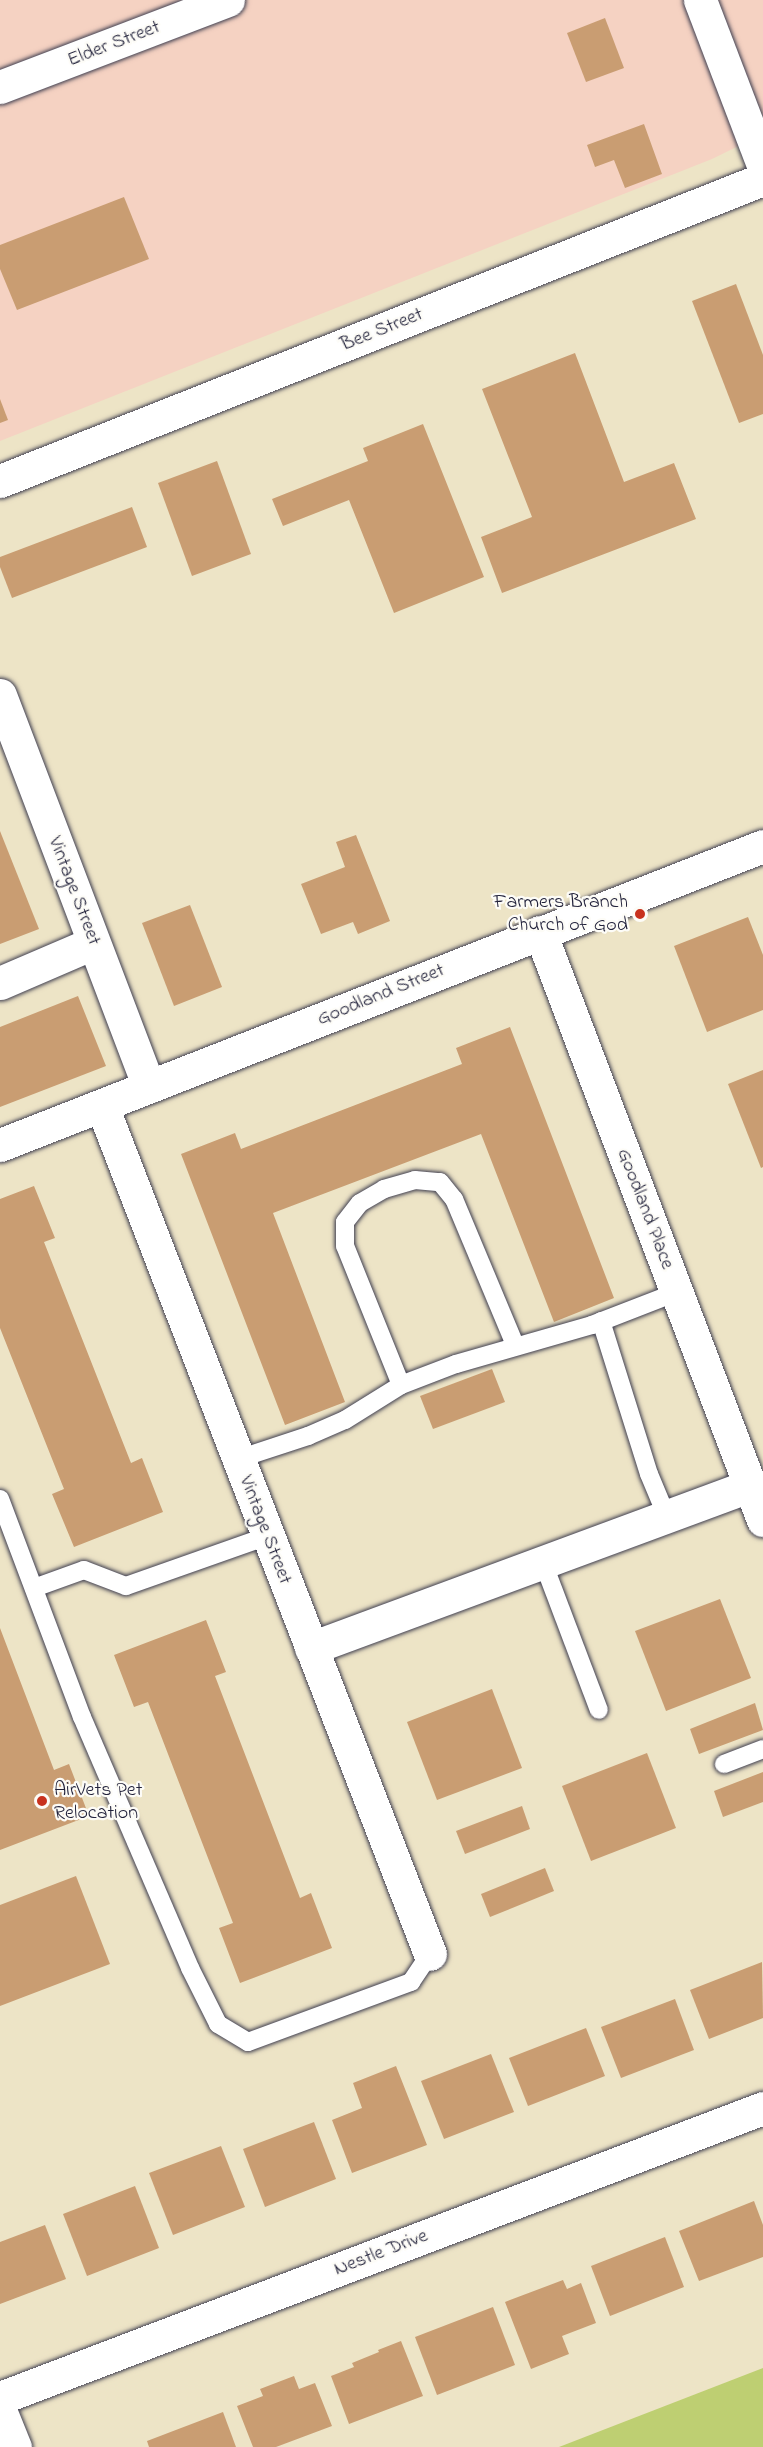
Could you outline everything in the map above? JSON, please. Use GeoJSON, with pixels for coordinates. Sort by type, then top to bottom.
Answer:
{"type":"FeatureCollection","features":[{"type":"Feature","properties":{"kind":"street","name":"Elder Street"},"geometry":{"type":"LineString","coordinates":[[0,87],[228,0]]}},
{"type":"Feature","properties":{"kind":"street"},"geometry":{"type":"LineString","coordinates":[[700,0],[763,165]]}},
{"type":"Feature","properties":{"kind":"street","name":"Bee Street"},"geometry":{"type":"LineString","coordinates":[[0,481],[763,179]]}},
{"type":"Feature","properties":{"kind":"street","name":"Vintage Street"},"geometry":{"type":"LineString","coordinates":[[0,695],[149,1087]]}},
{"type":"Feature","properties":{"kind":"street","name":"Goodland Street"},"geometry":{"type":"LineString","coordinates":[[0,1145],[763,846]]}},
{"type":"Feature","properties":{"kind":"street","name":"Goodland Place"},"geometry":{"type":"LineString","coordinates":[[540,932],[763,1520]]}},
{"type":"Feature","properties":{"kind":"street"},"geometry":{"type":"LineString","coordinates":[[0,983],[93,943]]}},
{"type":"Feature","properties":{"kind":"street","name":"Vintage Street"},"geometry":{"type":"LineString","coordinates":[[102,1106],[430,1954]]}},
{"type":"Feature","properties":{"kind":"street"},"geometry":{"type":"LineString","coordinates":[[311,1648],[749,1486]]}},
{"type":"Feature","properties":{"kind":"street","name":"Nestle Drive"},"geometry":{"type":"LineString","coordinates":[[0,2398],[763,2108]]}},
{"type":"Feature","properties":{"kind":"street"},"geometry":{"type":"LineString","coordinates":[[0,2410],[15,2447]]}},
{"type":"Feature","properties":{"kind":"lane"},"geometry":{"type":"LineString","coordinates":[[401,1385],[345,1246],[345,1222],[360,1203],[384,1189],[415,1180],[440,1182],[454,1199],[515,1345]]}},
{"type":"Feature","properties":{"kind":"lane"},"geometry":{"type":"LineString","coordinates":[[238,1459],[308,1436],[345,1420],[401,1385],[515,1345],[601,1321],[677,1292]]}},
{"type":"Feature","properties":{"kind":"lane"},"geometry":{"type":"LineString","coordinates":[[601,1321],[649,1474],[667,1516]]}},
{"type":"Feature","properties":{"kind":"lane"},"geometry":{"type":"LineString","coordinates":[[0,1499],[82,1716],[190,1968],[218,2024],[248,2042],[411,1982],[430,1954]]}},
{"type":"Feature","properties":{"kind":"lane"},"geometry":{"type":"LineString","coordinates":[[34,1588],[84,1570],[126,1586],[267,1536]]}},
{"type":"Feature","properties":{"kind":"lane"},"geometry":{"type":"LineString","coordinates":[[543,1562],[599,1710]]}},
{"type":"Feature","properties":{"kind":"lane"},"geometry":{"type":"LineString","coordinates":[[724,1764],[763,1749]]}},
{"type":"Feature","properties":{"kind":"shaded area"},"geometry":{"type":"Polygon","coordinates":[[[0,0],[763,0],[763,134],[712,159],[0,441],[0,0]]]}},
{"type":"Feature","properties":{"kind":"green space"},"geometry":{"type":"Polygon","coordinates":[[[763,2368],[763,2447],[559,2447],[763,2368]]]}},
{"type":"Feature","properties":{"kind":"building"},"geometry":{"type":"Polygon","coordinates":[[[605,18],[624,68],[586,82],[567,33],[605,18]]]}},
{"type":"Feature","properties":{"kind":"building"},"geometry":{"type":"Polygon","coordinates":[[[644,124],[662,174],[625,188],[614,160],[595,167],[587,145],[644,124]]]}},
{"type":"Feature","properties":{"kind":"building"},"geometry":{"type":"Polygon","coordinates":[[[124,197],[149,259],[17,310],[0,269],[0,245],[124,197]]]}},
{"type":"Feature","properties":{"kind":"building"},"geometry":{"type":"Polygon","coordinates":[[[736,284],[763,355],[763,414],[739,423],[692,301],[736,284]]]}},
{"type":"Feature","properties":{"kind":"building"},"geometry":{"type":"Polygon","coordinates":[[[575,353],[624,482],[674,463],[696,519],[502,593],[481,537],[532,517],[482,389],[575,353]]]}},
{"type":"Feature","properties":{"kind":"building"},"geometry":{"type":"Polygon","coordinates":[[[0,399],[8,420],[0,423],[0,399]]]}},
{"type":"Feature","properties":{"kind":"building"},"geometry":{"type":"Polygon","coordinates":[[[423,424],[484,577],[394,613],[349,500],[283,526],[272,499],[368,461],[363,448],[423,424]]]}},
{"type":"Feature","properties":{"kind":"building"},"geometry":{"type":"Polygon","coordinates":[[[217,461],[251,554],[192,576],[158,483],[217,461]]]}},
{"type":"Feature","properties":{"kind":"building"},"geometry":{"type":"Polygon","coordinates":[[[132,507],[147,547],[12,598],[0,567],[0,557],[132,507]]]}},
{"type":"Feature","properties":{"kind":"building"},"geometry":{"type":"Polygon","coordinates":[[[0,831],[39,929],[0,944],[0,831]]]}},
{"type":"Feature","properties":{"kind":"building"},"geometry":{"type":"Polygon","coordinates":[[[356,835],[390,921],[358,934],[353,922],[321,934],[301,884],[345,867],[336,842],[356,835]]]}},
{"type":"Feature","properties":{"kind":"building"},"geometry":{"type":"Polygon","coordinates":[[[190,905],[222,987],[174,1006],[142,923],[190,905]]]}},
{"type":"Feature","properties":{"kind":"building"},"geometry":{"type":"Polygon","coordinates":[[[748,917],[763,955],[763,1010],[707,1032],[674,946],[748,917]]]}},
{"type":"Feature","properties":{"kind":"building"},"geometry":{"type":"Polygon","coordinates":[[[78,996],[106,1066],[0,1107],[0,1027],[78,996]]]}},
{"type":"Feature","properties":{"kind":"building"},"geometry":{"type":"Polygon","coordinates":[[[510,1027],[614,1298],[554,1322],[481,1134],[273,1213],[345,1402],[285,1425],[181,1154],[235,1133],[241,1149],[462,1064],[456,1048],[510,1027]]]}},
{"type":"Feature","properties":{"kind":"building"},"geometry":{"type":"Polygon","coordinates":[[[763,1070],[763,1167],[761,1168],[728,1084],[763,1070]]]}},
{"type":"Feature","properties":{"kind":"building"},"geometry":{"type":"Polygon","coordinates":[[[34,1186],[55,1238],[44,1242],[131,1463],[142,1458],[163,1512],[74,1547],[52,1494],[64,1489],[0,1328],[0,1199],[34,1186]]]}},
{"type":"Feature","properties":{"kind":"building"},"geometry":{"type":"Polygon","coordinates":[[[492,1369],[505,1402],[433,1429],[420,1396],[492,1369]]]}},
{"type":"Feature","properties":{"kind":"building"},"geometry":{"type":"Polygon","coordinates":[[[720,1599],[751,1678],[666,1711],[635,1631],[720,1599]]]}},
{"type":"Feature","properties":{"kind":"building"},"geometry":{"type":"Polygon","coordinates":[[[206,1620],[226,1672],[215,1676],[300,1898],[311,1893],[332,1948],[240,1983],[219,1928],[233,1923],[148,1702],[134,1707],[114,1655],[206,1620]]]}},
{"type":"Feature","properties":{"kind":"building"},"geometry":{"type":"Polygon","coordinates":[[[0,1628],[54,1770],[69,1764],[89,1816],[0,1850],[0,1628]]]}},
{"type":"Feature","properties":{"kind":"building"},"geometry":{"type":"Polygon","coordinates":[[[492,1689],[522,1768],[437,1800],[407,1722],[492,1689]]]}},
{"type":"Feature","properties":{"kind":"building"},"geometry":{"type":"Polygon","coordinates":[[[755,1703],[763,1730],[699,1754],[690,1729],[755,1703]]]}},
{"type":"Feature","properties":{"kind":"building"},"geometry":{"type":"Polygon","coordinates":[[[647,1753],[676,1828],[591,1861],[562,1786],[647,1753]]]}},
{"type":"Feature","properties":{"kind":"building"},"geometry":{"type":"Polygon","coordinates":[[[763,1772],[763,1802],[723,1817],[714,1791],[763,1772]]]}},
{"type":"Feature","properties":{"kind":"building"},"geometry":{"type":"Polygon","coordinates":[[[522,1806],[530,1829],[465,1854],[456,1831],[522,1806]]]}},
{"type":"Feature","properties":{"kind":"building"},"geometry":{"type":"Polygon","coordinates":[[[545,1868],[554,1891],[490,1917],[481,1894],[545,1868]]]}},
{"type":"Feature","properties":{"kind":"building"},"geometry":{"type":"Polygon","coordinates":[[[76,1876],[110,1964],[0,2006],[0,1905],[76,1876]]]}},
{"type":"Feature","properties":{"kind":"building"},"geometry":{"type":"Polygon","coordinates":[[[762,1962],[763,2018],[709,2039],[690,1990],[762,1962]]]}},
{"type":"Feature","properties":{"kind":"building"},"geometry":{"type":"Polygon","coordinates":[[[675,1999],[694,2050],[621,2078],[601,2027],[675,1999]]]}},
{"type":"Feature","properties":{"kind":"building"},"geometry":{"type":"Polygon","coordinates":[[[586,2028],[605,2076],[528,2106],[509,2058],[586,2028]]]}},
{"type":"Feature","properties":{"kind":"building"},"geometry":{"type":"Polygon","coordinates":[[[491,2054],[514,2112],[444,2139],[421,2081],[491,2054]]]}},
{"type":"Feature","properties":{"kind":"building"},"geometry":{"type":"Polygon","coordinates":[[[396,2066],[427,2145],[352,2173],[332,2120],[362,2108],[353,2083],[396,2066]]]}},
{"type":"Feature","properties":{"kind":"building"},"geometry":{"type":"Polygon","coordinates":[[[314,2122],[336,2179],[265,2207],[243,2149],[314,2122]]]}},
{"type":"Feature","properties":{"kind":"building"},"geometry":{"type":"Polygon","coordinates":[[[221,2146],[245,2207],[173,2235],[149,2173],[221,2146]]]}},
{"type":"Feature","properties":{"kind":"building"},"geometry":{"type":"Polygon","coordinates":[[[135,2186],[159,2248],[87,2276],[63,2214],[135,2186]]]}},
{"type":"Feature","properties":{"kind":"building"},"geometry":{"type":"Polygon","coordinates":[[[754,2201],[763,2225],[763,2257],[699,2281],[679,2231],[754,2201]]]}},
{"type":"Feature","properties":{"kind":"building"},"geometry":{"type":"Polygon","coordinates":[[[45,2225],[66,2279],[0,2304],[0,2242],[45,2225]]]}},
{"type":"Feature","properties":{"kind":"building"},"geometry":{"type":"Polygon","coordinates":[[[665,2237],[684,2287],[610,2316],[591,2266],[665,2237]]]}},
{"type":"Feature","properties":{"kind":"building"},"geometry":{"type":"Polygon","coordinates":[[[563,2280],[567,2289],[581,2283],[596,2323],[562,2336],[569,2354],[531,2369],[505,2302],[563,2280]]]}},
{"type":"Feature","properties":{"kind":"building"},"geometry":{"type":"Polygon","coordinates":[[[493,2307],[515,2365],[437,2395],[415,2337],[493,2307]]]}},
{"type":"Feature","properties":{"kind":"building"},"geometry":{"type":"Polygon","coordinates":[[[401,2341],[423,2396],[349,2424],[331,2376],[354,2367],[352,2363],[379,2352],[378,2350],[401,2341]]]}},
{"type":"Feature","properties":{"kind":"building"},"geometry":{"type":"Polygon","coordinates":[[[294,2376],[299,2389],[315,2383],[332,2426],[276,2447],[253,2447],[237,2406],[263,2396],[260,2389],[294,2376]]]}},
{"type":"Feature","properties":{"kind":"building"},"geometry":{"type":"Polygon","coordinates":[[[223,2412],[236,2447],[149,2447],[147,2441],[223,2412]]]}},
{"type":"Feature","properties":{"kind":"place","name":"Farmers Branch Church of God"},"geometry":{"type":"Point","coordinates":[640,914]}},
{"type":"Feature","properties":{"kind":"place","name":"AirVets Pet Relocation"},"geometry":{"type":"Point","coordinates":[42,1801]}}]}
